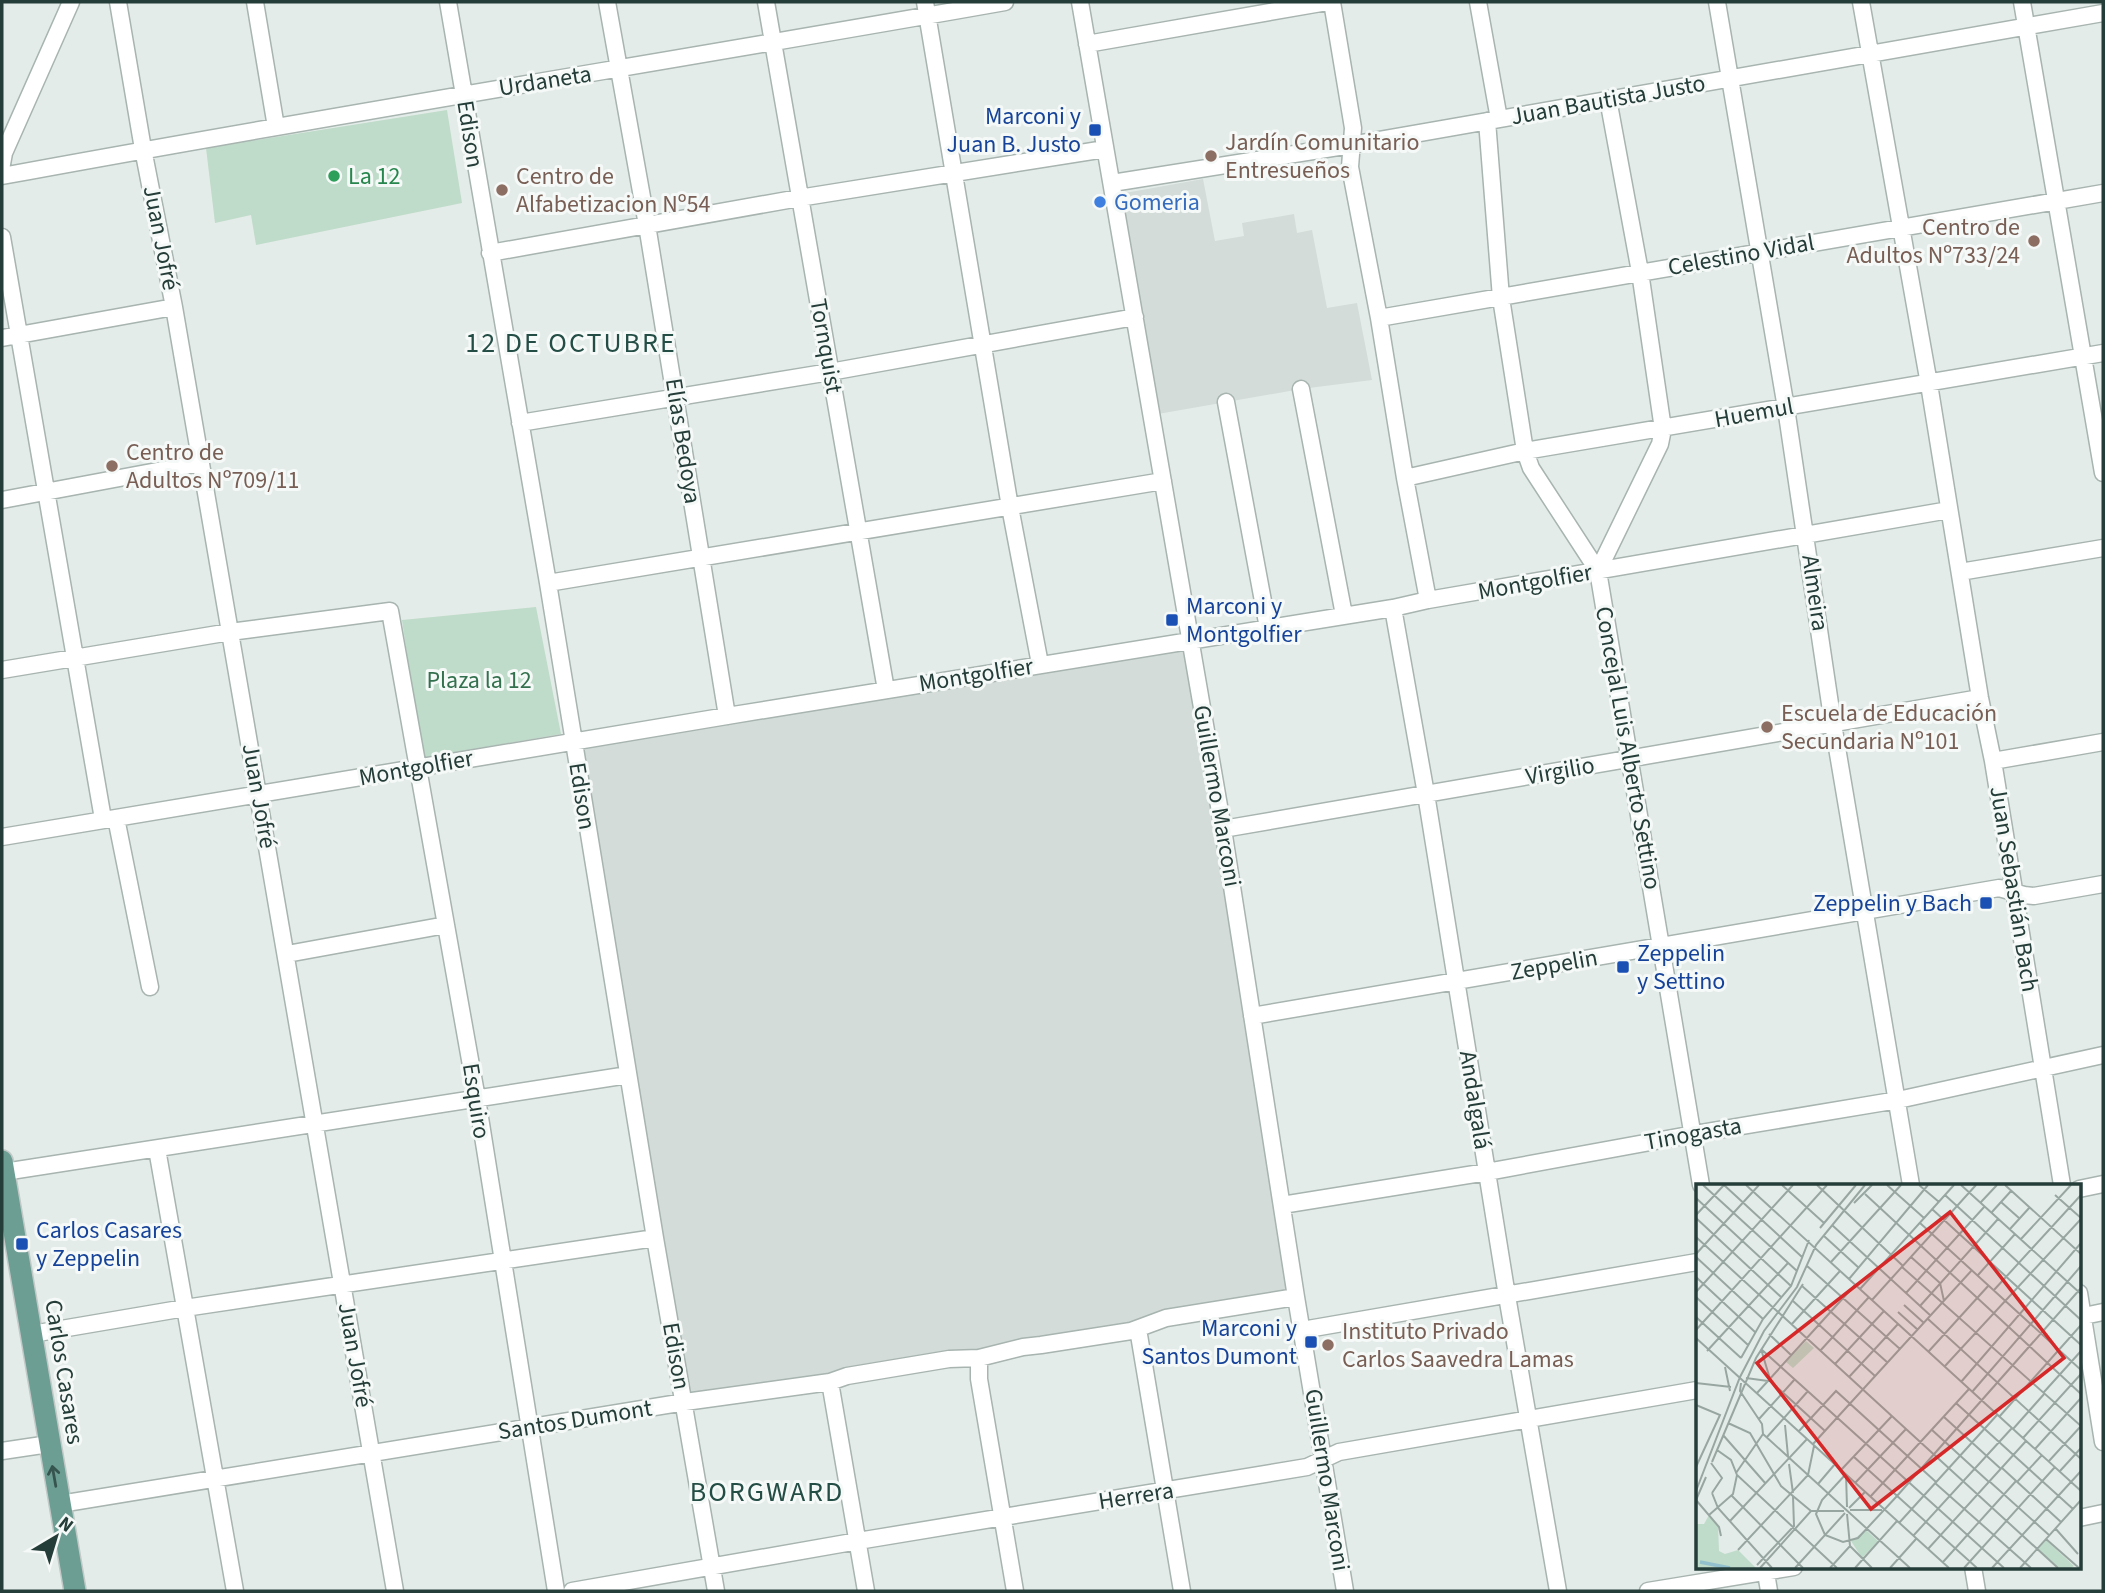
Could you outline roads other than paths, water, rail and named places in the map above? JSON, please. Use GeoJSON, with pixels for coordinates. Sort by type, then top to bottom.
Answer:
{"type":"FeatureCollection","features":[{"type":"Feature","properties":{"kind":"main road","name":"Carlos Casares"},"geometry":{"type":"LineString","coordinates":[[3,1167],[5,1228],[32,1334],[48,1444],[75,1591]]}},
{"type":"Feature","properties":{"kind":"street"},"geometry":{"type":"LineString","coordinates":[[2,170],[4,153],[71,2]]}},
{"type":"Feature","properties":{"kind":"street","name":"Juan Jofré"},"geometry":{"type":"LineString","coordinates":[[118,2],[287,954],[395,1591]]}},
{"type":"Feature","properties":{"kind":"street"},"geometry":{"type":"LineString","coordinates":[[255,2],[275,127]]}},
{"type":"Feature","properties":{"kind":"street","name":"Edison"},"geometry":{"type":"LineString","coordinates":[[447,2],[548,583],[655,1238],[716,1591]]}},
{"type":"Feature","properties":{"kind":"street","name":"Elías Bedoya"},"geometry":{"type":"LineString","coordinates":[[607,2],[676,397],[727,716]]}},
{"type":"Feature","properties":{"kind":"street","name":"Tornquist"},"geometry":{"type":"LineString","coordinates":[[766,2],[886,690]]}},
{"type":"Feature","properties":{"kind":"street","name":"Urdaneta"},"geometry":{"type":"LineString","coordinates":[[2,170],[144,149],[774,43],[927,9],[1005,2]]}},
{"type":"Feature","properties":{"kind":"street","name":"Guillermo Marconi"},"geometry":{"type":"LineString","coordinates":[[1080,2],[1223,829],[1345,1591]]}},
{"type":"Feature","properties":{"kind":"street"},"geometry":{"type":"LineString","coordinates":[[1087,44],[1329,2],[1353,128],[1350,166],[1428,600]]}},
{"type":"Feature","properties":{"kind":"street","name":"Concejal Luis Alberto Settino"},"geometry":{"type":"LineString","coordinates":[[1478,2],[1493,120],[1501,298],[1525,452],[1531,468],[1598,571],[1702,1184]]}},
{"type":"Feature","properties":{"kind":"street","name":"Almeira"},"geometry":{"type":"LineString","coordinates":[[1717,2],[1786,408],[1833,724],[1911,1184]]}},
{"type":"Feature","properties":{"kind":"street","name":"Juan Sebastián Bach"},"geometry":{"type":"LineString","coordinates":[[1861,2],[1993,761],[2062,1184]]}},
{"type":"Feature","properties":{"kind":"street"},"geometry":{"type":"LineString","coordinates":[[2022,2],[2103,473]]}},
{"type":"Feature","properties":{"kind":"street"},"geometry":{"type":"LineString","coordinates":[[927,9],[1010,507],[1040,664]]}},
{"type":"Feature","properties":{"kind":"street","name":"Juan Bautista Justo"},"geometry":{"type":"LineString","coordinates":[[1112,183],[1351,145],[2103,13]]}},
{"type":"Feature","properties":{"kind":"street"},"geometry":{"type":"LineString","coordinates":[[1598,571],[1660,444],[1663,429],[1640,272],[1608,99]]}},
{"type":"Feature","properties":{"kind":"street"},"geometry":{"type":"LineString","coordinates":[[490,253],[799,198],[1105,149]]}},
{"type":"Feature","properties":{"kind":"street","name":"Celestino Vidal"},"geometry":{"type":"LineString","coordinates":[[1379,317],[2103,193]]}},
{"type":"Feature","properties":{"kind":"street"},"geometry":{"type":"LineString","coordinates":[[2,237],[10,336],[47,491],[76,657],[150,987]]}},
{"type":"Feature","properties":{"kind":"street"},"geometry":{"type":"LineString","coordinates":[[10,336],[174,307]]}},
{"type":"Feature","properties":{"kind":"street"},"geometry":{"type":"LineString","coordinates":[[520,424],[1135,317]]}},
{"type":"Feature","properties":{"kind":"street","name":"Huemul"},"geometry":{"type":"LineString","coordinates":[[1405,478],[1525,452],[2103,353]]}},
{"type":"Feature","properties":{"kind":"street"},"geometry":{"type":"LineString","coordinates":[[1301,389],[1344,615]]}},
{"type":"Feature","properties":{"kind":"street"},"geometry":{"type":"LineString","coordinates":[[1226,402],[1268,628]]}},
{"type":"Feature","properties":{"kind":"street"},"geometry":{"type":"LineString","coordinates":[[2,500],[200,463]]}},
{"type":"Feature","properties":{"kind":"street"},"geometry":{"type":"LineString","coordinates":[[548,583],[1163,481]]}},
{"type":"Feature","properties":{"kind":"street","name":"Montgolfier"},"geometry":{"type":"LineString","coordinates":[[2,837],[1393,608],[1949,510]]}},
{"type":"Feature","properties":{"kind":"street"},"geometry":{"type":"LineString","coordinates":[[1960,572],[2103,548]]}},
{"type":"Feature","properties":{"kind":"street","name":"Andalgalá"},"geometry":{"type":"LineString","coordinates":[[1393,608],[1558,1591]]}},
{"type":"Feature","properties":{"kind":"street","name":"Esquiro"},"geometry":{"type":"LineString","coordinates":[[230,632],[390,611],[477,1099],[556,1591]]}},
{"type":"Feature","properties":{"kind":"street"},"geometry":{"type":"LineString","coordinates":[[2,670],[230,632]]}},
{"type":"Feature","properties":{"kind":"street","name":"Virgilio"},"geometry":{"type":"LineString","coordinates":[[1223,829],[1980,698]]}},
{"type":"Feature","properties":{"kind":"street"},"geometry":{"type":"LineString","coordinates":[[1993,761],[2103,742]]}},
{"type":"Feature","properties":{"kind":"street","name":"Zeppelin"},"geometry":{"type":"LineString","coordinates":[[1252,1016],[1998,888],[2034,896],[2103,884]]}},
{"type":"Feature","properties":{"kind":"street"},"geometry":{"type":"LineString","coordinates":[[287,954],[446,925]]}},
{"type":"Feature","properties":{"kind":"street","name":"Tinogasta"},"geometry":{"type":"LineString","coordinates":[[1282,1205],[1898,1100],[2103,1055]]}},
{"type":"Feature","properties":{"kind":"street"},"geometry":{"type":"LineString","coordinates":[[3,1167],[157,1149],[628,1075]]}},
{"type":"Feature","properties":{"kind":"street"},"geometry":{"type":"LineString","coordinates":[[157,1149],[235,1591]]}},
{"type":"Feature","properties":{"kind":"street"},"geometry":{"type":"LineString","coordinates":[[2080,1189],[2103,1184]]}},
{"type":"Feature","properties":{"kind":"street"},"geometry":{"type":"LineString","coordinates":[[32,1334],[185,1308],[655,1238]]}},
{"type":"Feature","properties":{"kind":"street"},"geometry":{"type":"LineString","coordinates":[[1302,1330],[1696,1262]]}},
{"type":"Feature","properties":{"kind":"street","name":"Santos Dumont"},"geometry":{"type":"LineString","coordinates":[[60,1504],[685,1402],[831,1382],[847,1376],[924,1363],[979,1359],[1030,1345],[1138,1329],[1166,1318],[1296,1297]]}},
{"type":"Feature","properties":{"kind":"street"},"geometry":{"type":"LineString","coordinates":[[2103,1311],[2081,1316],[2103,1442]]}},
{"type":"Feature","properties":{"kind":"street"},"geometry":{"type":"LineString","coordinates":[[1138,1329],[1181,1591]]}},
{"type":"Feature","properties":{"kind":"street"},"geometry":{"type":"LineString","coordinates":[[979,1359],[979,1379],[1015,1591]]}},
{"type":"Feature","properties":{"kind":"street"},"geometry":{"type":"LineString","coordinates":[[831,1382],[866,1591]]}},
{"type":"Feature","properties":{"kind":"street","name":"Herrera"},"geometry":{"type":"LineString","coordinates":[[572,1591],[1307,1467],[1339,1452],[1696,1390]]}},
{"type":"Feature","properties":{"kind":"street"},"geometry":{"type":"LineString","coordinates":[[2,1451],[48,1444]]}},
{"type":"Feature","properties":{"kind":"street"},"geometry":{"type":"LineString","coordinates":[[2080,1518],[2103,1513]]}},
{"type":"Feature","properties":{"kind":"street"},"geometry":{"type":"LineString","coordinates":[[1973,1568],[1977,1591]]}},
{"type":"Feature","properties":{"kind":"street"},"geometry":{"type":"LineString","coordinates":[[1648,1591],[1765,1569],[1769,1591]]}},
{"type":"Feature","properties":{"kind":"place","name":"Marconi y Juan B. Justo"},"geometry":{"type":"Point","coordinates":[1095,130]}},
{"type":"Feature","properties":{"kind":"place","name":"Jardín Comunitario Entresueños"},"geometry":{"type":"Point","coordinates":[1211,156]}},
{"type":"Feature","properties":{"kind":"place","name":"La 12"},"geometry":{"type":"Point","coordinates":[334,176]}},
{"type":"Feature","properties":{"kind":"place","name":"Centro de Alfabetizacion Nº54"},"geometry":{"type":"Point","coordinates":[502,190]}},
{"type":"Feature","properties":{"kind":"place","name":"Gomeria"},"geometry":{"type":"Point","coordinates":[1100,202]}},
{"type":"Feature","properties":{"kind":"place","name":"Centro de Adultos Nº733/24"},"geometry":{"type":"Point","coordinates":[2034,241]}},
{"type":"Feature","properties":{"kind":"place","name":"Centro de Adultos Nº709/11"},"geometry":{"type":"Point","coordinates":[112,466]}},
{"type":"Feature","properties":{"kind":"place","name":"Marconi y Montgolfier"},"geometry":{"type":"Point","coordinates":[1172,620]}},
{"type":"Feature","properties":{"kind":"place","name":"Escuela de Educación Secundaria Nº101"},"geometry":{"type":"Point","coordinates":[1767,727]}},
{"type":"Feature","properties":{"kind":"place","name":"Zeppelin y Bach"},"geometry":{"type":"Point","coordinates":[1986,903]}},
{"type":"Feature","properties":{"kind":"place","name":"Zeppelin y Settino"},"geometry":{"type":"Point","coordinates":[1623,967]}},
{"type":"Feature","properties":{"kind":"place","name":"Carlos Casares y Zeppelin"},"geometry":{"type":"Point","coordinates":[22,1244]}},
{"type":"Feature","properties":{"kind":"place","name":"Marconi y Santos Dumont"},"geometry":{"type":"Point","coordinates":[1311,1342]}},
{"type":"Feature","properties":{"kind":"place","name":"Instituto Privado Carlos Saavedra Lamas"},"geometry":{"type":"Point","coordinates":[1328,1345]}},
{"type":"Feature","properties":{"kind":"district","name":"12 DE OCTUBRE"},"geometry":{"type":"Point","coordinates":[571,343]}},
{"type":"Feature","properties":{"kind":"district","name":"BORGWARD"},"geometry":{"type":"Point","coordinates":[767,1492]}},
{"type":"Feature","properties":{"kind":"park label","name":"Plaza la 12"},"geometry":{"type":"Point","coordinates":[479,680]}}]}
